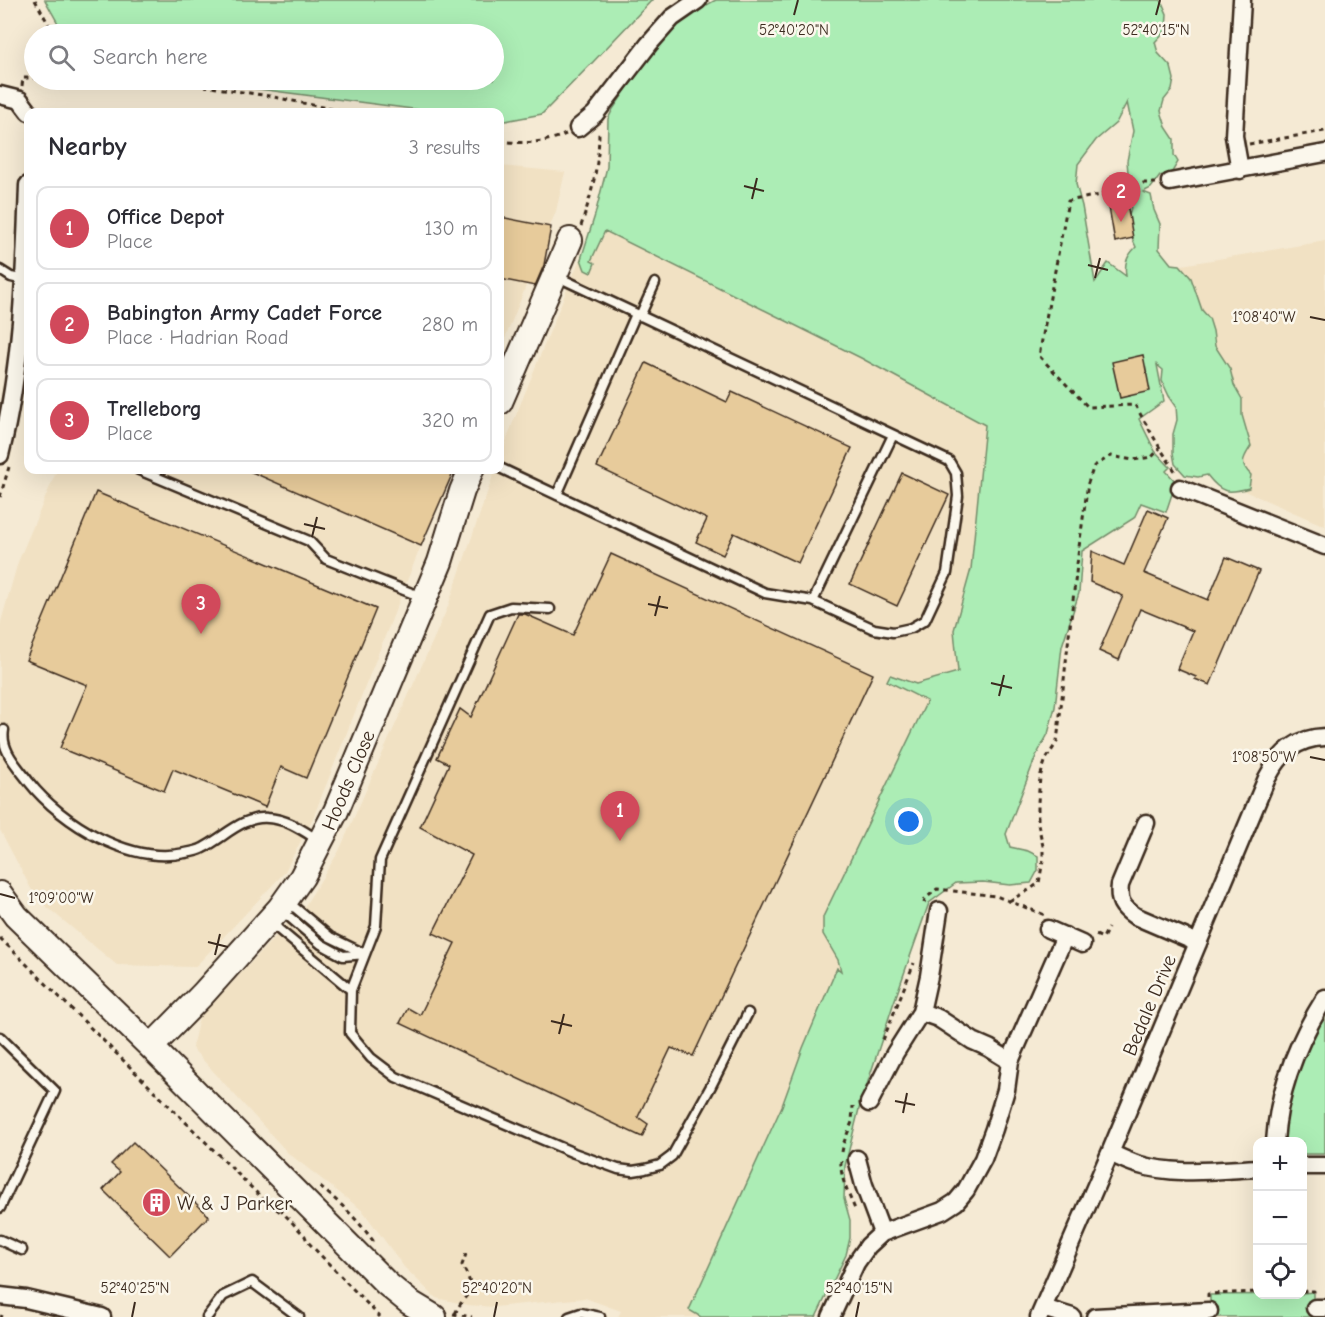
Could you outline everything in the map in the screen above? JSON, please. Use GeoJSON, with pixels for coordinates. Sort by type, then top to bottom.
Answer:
{"type":"FeatureCollection","features":[{"type":"Feature","properties":{"kind":"street"},"geometry":{"type":"LineString","coordinates":[[578,128],[595,114],[672,18],[698,0]]}},
{"type":"Feature","properties":{"kind":"street"},"geometry":{"type":"LineString","coordinates":[[1240,170],[1234,136],[1242,0]]}},
{"type":"Feature","properties":{"kind":"street"},"geometry":{"type":"LineString","coordinates":[[0,95],[25,106]]}},
{"type":"Feature","properties":{"kind":"street"},"geometry":{"type":"LineString","coordinates":[[1170,182],[1325,153]]}},
{"type":"Feature","properties":{"kind":"street"},"geometry":{"type":"LineString","coordinates":[[504,388],[508,373],[570,240]]}},
{"type":"Feature","properties":{"kind":"street"},"geometry":{"type":"LineString","coordinates":[[0,455],[16,378],[24,280]]}},
{"type":"Feature","properties":{"kind":"street","name":"Hoods Close"},"geometry":{"type":"LineString","coordinates":[[151,1047],[278,910],[302,877],[336,811],[440,562],[469,474]]}},
{"type":"Feature","properties":{"kind":"street"},"geometry":{"type":"LineString","coordinates":[[1180,488],[1325,546]]}},
{"type":"Feature","properties":{"kind":"street","name":"Bedale Drive"},"geometry":{"type":"LineString","coordinates":[[1041,1313],[1275,763],[1294,745],[1325,737]]}},
{"type":"Feature","properties":{"kind":"street"},"geometry":{"type":"LineString","coordinates":[[1146,824],[1120,885],[1119,895],[1122,904],[1135,916],[1198,943]]}},
{"type":"Feature","properties":{"kind":"street"},"geometry":{"type":"LineString","coordinates":[[0,894],[8,912],[151,1047],[387,1284],[409,1302],[444,1316]]}},
{"type":"Feature","properties":{"kind":"street"},"geometry":{"type":"LineString","coordinates":[[869,1103],[895,1053],[921,1012],[939,911]]}},
{"type":"Feature","properties":{"kind":"street"},"geometry":{"type":"LineString","coordinates":[[1048,929],[1082,944]]}},
{"type":"Feature","properties":{"kind":"street"},"geometry":{"type":"LineString","coordinates":[[831,1317],[856,1263],[868,1246],[882,1233],[942,1210],[956,1202],[966,1190],[983,1159],[994,1129],[1006,1090],[1010,1061],[1065,936]]}},
{"type":"Feature","properties":{"kind":"street"},"geometry":{"type":"LineString","coordinates":[[1275,1137],[1286,1079],[1301,1042],[1325,998]]}},
{"type":"Feature","properties":{"kind":"street"},"geometry":{"type":"LineString","coordinates":[[921,1012],[938,1018],[1010,1061]]}},
{"type":"Feature","properties":{"kind":"street"},"geometry":{"type":"LineString","coordinates":[[1110,1153],[1138,1164],[1174,1171],[1253,1168]]}},
{"type":"Feature","properties":{"kind":"street"},"geometry":{"type":"LineString","coordinates":[[857,1159],[882,1233]]}},
{"type":"Feature","properties":{"kind":"street"},"geometry":{"type":"LineString","coordinates":[[1307,1166],[1325,1166]]}},
{"type":"Feature","properties":{"kind":"street"},"geometry":{"type":"LineString","coordinates":[[387,1284],[410,1317]]}},
{"type":"Feature","properties":{"kind":"street"},"geometry":{"type":"LineString","coordinates":[[0,1296],[26,1299],[102,1317]]}},
{"type":"Feature","properties":{"kind":"street"},"geometry":{"type":"LineString","coordinates":[[1095,1317],[1209,1311]]}},
{"type":"Feature","properties":{"kind":"street"},"geometry":{"type":"LineString","coordinates":[[1041,1313],[1072,1317]]}},
{"type":"Feature","properties":{"kind":"lane"},"geometry":{"type":"LineString","coordinates":[[0,270],[10,277],[24,280]]}},
{"type":"Feature","properties":{"kind":"lane"},"geometry":{"type":"LineString","coordinates":[[504,470],[765,592],[813,601],[874,628],[893,632],[911,628],[925,620],[947,573],[958,496],[956,472],[949,461],[555,276]]}},
{"type":"Feature","properties":{"kind":"lane"},"geometry":{"type":"LineString","coordinates":[[557,495],[638,315],[655,283]]}},
{"type":"Feature","properties":{"kind":"lane"},"geometry":{"type":"LineString","coordinates":[[813,601],[893,435]]}},
{"type":"Feature","properties":{"kind":"lane"},"geometry":{"type":"LineString","coordinates":[[148,474],[309,542],[326,559],[424,598]]}},
{"type":"Feature","properties":{"kind":"lane"},"geometry":{"type":"LineString","coordinates":[[550,609],[511,607],[490,614],[380,860],[376,926],[351,990],[350,1033],[372,1058],[396,1077],[574,1153],[618,1169],[633,1171],[660,1165],[672,1156],[748,1013]]}},
{"type":"Feature","properties":{"kind":"lane"},"geometry":{"type":"LineString","coordinates":[[4,730],[2,738],[4,746],[36,790],[80,827],[118,846],[137,852],[178,855],[202,849],[238,825],[252,819],[267,817],[290,823],[321,842]]}},
{"type":"Feature","properties":{"kind":"lane"},"geometry":{"type":"LineString","coordinates":[[278,910],[365,954]]}},
{"type":"Feature","properties":{"kind":"lane"},"geometry":{"type":"LineString","coordinates":[[278,910],[351,990]]}},
{"type":"Feature","properties":{"kind":"lane"},"geometry":{"type":"LineString","coordinates":[[0,1037],[55,1091],[0,1208]]}},
{"type":"Feature","properties":{"kind":"lane"},"geometry":{"type":"LineString","coordinates":[[0,1240],[22,1250]]}},
{"type":"Feature","properties":{"kind":"lane"},"geometry":{"type":"LineString","coordinates":[[207,1317],[223,1296],[252,1282],[299,1317]]}},
{"type":"Feature","properties":{"kind":"lane"},"geometry":{"type":"LineString","coordinates":[[569,1317],[581,1313],[600,1317]]}},
{"type":"Feature","properties":{"kind":"path"},"geometry":{"type":"LineString","coordinates":[[35,0],[48,24]]}},
{"type":"Feature","properties":{"kind":"path"},"geometry":{"type":"LineString","coordinates":[[230,90],[327,108]]}},
{"type":"Feature","properties":{"kind":"path"},"geometry":{"type":"LineString","coordinates":[[570,240],[579,232],[596,174],[599,127],[595,114]]}},
{"type":"Feature","properties":{"kind":"path"},"geometry":{"type":"LineString","coordinates":[[504,141],[548,140],[578,128]]}},
{"type":"Feature","properties":{"kind":"path"},"geometry":{"type":"LineString","coordinates":[[1236,146],[1325,131]]}},
{"type":"Feature","properties":{"kind":"path"},"geometry":{"type":"LineString","coordinates":[[1170,182],[1143,183],[1120,197],[1109,198],[1100,195],[1068,201],[1039,356],[1088,407],[1135,405],[1181,480],[1180,488]]}},
{"type":"Feature","properties":{"kind":"path"},"geometry":{"type":"LineString","coordinates":[[1009,900],[1039,883],[1043,860],[1043,846],[1038,824],[1040,777],[1046,759],[1057,742],[1088,483],[1094,466],[1111,456],[1133,460],[1152,457],[1160,448]]}},
{"type":"Feature","properties":{"kind":"path"},"geometry":{"type":"LineString","coordinates":[[0,938],[265,1201],[286,1216],[380,1317]]}},
{"type":"Feature","properties":{"kind":"path"},"geometry":{"type":"LineString","coordinates":[[314,1183],[360,1222]]}},
{"type":"Feature","properties":{"kind":"path"},"geometry":{"type":"LineString","coordinates":[[444,1316],[468,1296],[471,1287],[462,1265],[466,1254]]}},
{"type":"Feature","properties":{"kind":"path"},"geometry":{"type":"LineString","coordinates":[[1209,1311],[1208,1294],[1253,1292]]}},
{"type":"Feature","properties":{"kind":"shaded area"},"geometry":{"type":"Polygon","coordinates":[[[504,166],[565,172],[556,211],[504,341],[504,166]]]}},
{"type":"Feature","properties":{"kind":"shaded area"},"geometry":{"type":"Polygon","coordinates":[[[595,225],[1038,436],[952,708],[726,1317],[618,1317],[621,1311],[585,1298],[494,1307],[468,1305],[436,1298],[404,1267],[363,1211],[288,1153],[192,1048],[199,1018],[306,904],[339,851],[447,609],[494,474],[504,474],[504,447],[595,225]]]}},
{"type":"Feature","properties":{"kind":"shaded area"},"geometry":{"type":"Polygon","coordinates":[[[1325,241],[1325,526],[1242,490],[1170,267],[1325,241]]]}},
{"type":"Feature","properties":{"kind":"shaded area"},"geometry":{"type":"Polygon","coordinates":[[[55,474],[449,474],[313,818],[284,873],[195,967],[117,965],[36,898],[0,830],[0,625],[18,562],[55,474]]]}},
{"type":"Feature","properties":{"kind":"green space"},"geometry":{"type":"Polygon","coordinates":[[[45,0],[652,0],[542,114],[504,121],[504,108],[405,108],[266,90],[504,90],[504,24],[58,24],[45,0]]]}},
{"type":"Feature","properties":{"kind":"green space"},"geometry":{"type":"Polygon","coordinates":[[[716,0],[1161,0],[1167,14],[1166,30],[1155,42],[1158,53],[1171,67],[1174,79],[1172,90],[1164,100],[1161,111],[1166,127],[1174,139],[1174,155],[1178,162],[1172,172],[1160,176],[1151,188],[1143,192],[1151,195],[1160,224],[1159,249],[1171,264],[1180,265],[1191,278],[1202,310],[1209,318],[1215,346],[1230,369],[1234,385],[1242,399],[1242,415],[1251,446],[1244,461],[1251,475],[1249,488],[1235,491],[1225,490],[1216,485],[1207,475],[1198,477],[1185,475],[1175,464],[1173,453],[1173,434],[1177,420],[1176,406],[1162,381],[1163,370],[1157,365],[1164,401],[1139,419],[1155,451],[1170,467],[1166,471],[1176,482],[1166,512],[1141,503],[1134,518],[1082,551],[1079,593],[1062,646],[1055,707],[1048,734],[1036,756],[1006,834],[1010,847],[1038,856],[1038,870],[1031,883],[1010,885],[983,882],[956,883],[929,903],[859,1109],[845,1166],[844,1199],[850,1220],[850,1238],[846,1255],[816,1317],[701,1317],[689,1310],[782,1106],[803,1048],[837,968],[841,971],[838,960],[823,934],[823,917],[927,701],[887,681],[890,675],[916,684],[958,672],[954,630],[971,569],[985,425],[861,358],[605,231],[591,261],[595,263],[591,273],[585,270],[581,259],[607,167],[608,119],[663,39],[687,17],[716,0]],[[1127,102],[1116,123],[1096,140],[1078,164],[1076,184],[1095,282],[1108,263],[1126,276],[1127,260],[1136,247],[1128,220],[1131,207],[1127,161],[1133,131],[1127,102]]]}},
{"type":"Feature","properties":{"kind":"green space"},"geometry":{"type":"Polygon","coordinates":[[[1325,1006],[1325,1154],[1307,1154],[1307,1137],[1282,1137],[1281,1132],[1292,1080],[1325,1006]]]}},
{"type":"Feature","properties":{"kind":"green space"},"geometry":{"type":"Polygon","coordinates":[[[1313,1292],[1313,1317],[1210,1317],[1210,1295],[1253,1295],[1253,1299],[1307,1299],[1307,1293],[1313,1292]]]}},
{"type":"Feature","properties":{"kind":"building"},"geometry":{"type":"Polygon","coordinates":[[[1127,203],[1133,238],[1115,242],[1109,207],[1127,203]]]}},
{"type":"Feature","properties":{"kind":"building"},"geometry":{"type":"Polygon","coordinates":[[[504,218],[551,227],[544,265],[535,286],[504,280],[504,218]]]}},
{"type":"Feature","properties":{"kind":"building"},"geometry":{"type":"Polygon","coordinates":[[[1143,355],[1150,391],[1120,398],[1112,362],[1143,355]]]}},
{"type":"Feature","properties":{"kind":"building"},"geometry":{"type":"Polygon","coordinates":[[[646,363],[727,402],[732,392],[852,448],[798,563],[734,533],[723,555],[696,542],[707,519],[597,467],[646,363]]]}},
{"type":"Feature","properties":{"kind":"building"},"geometry":{"type":"Polygon","coordinates":[[[902,473],[949,495],[897,606],[850,584],[902,473]]]}},
{"type":"Feature","properties":{"kind":"building"},"geometry":{"type":"Polygon","coordinates":[[[256,474],[452,474],[421,546],[256,474]]]}},
{"type":"Feature","properties":{"kind":"building"},"geometry":{"type":"Polygon","coordinates":[[[96,492],[376,609],[306,778],[281,767],[265,807],[173,769],[164,791],[60,748],[87,685],[26,660],[96,492]]]}},
{"type":"Feature","properties":{"kind":"building"},"geometry":{"type":"Polygon","coordinates":[[[1148,509],[1168,518],[1144,573],[1208,600],[1226,557],[1259,571],[1210,685],[1177,669],[1193,631],[1140,609],[1119,660],[1099,651],[1123,596],[1090,582],[1092,551],[1124,565],[1148,509]]]}},
{"type":"Feature","properties":{"kind":"building"},"geometry":{"type":"Polygon","coordinates":[[[611,554],[873,674],[693,1056],[671,1048],[638,1117],[648,1124],[642,1137],[400,1023],[408,1008],[420,1015],[455,943],[433,933],[472,855],[420,827],[449,764],[437,758],[460,709],[471,717],[518,614],[525,614],[573,635],[611,554]]]}},
{"type":"Feature","properties":{"kind":"building","name":"W & J Parker"},"geometry":{"type":"Polygon","coordinates":[[[133,1142],[209,1216],[170,1256],[103,1190],[120,1172],[111,1164],[133,1142]]]}},
{"type":"Feature","properties":{"kind":"place","name":"Babington Army Cadet Force"},"geometry":{"type":"Point","coordinates":[1121,222]}},
{"type":"Feature","properties":{"kind":"place","name":"Trelleborg"},"geometry":{"type":"Point","coordinates":[201,634]}},
{"type":"Feature","properties":{"kind":"place","name":"Office Depot"},"geometry":{"type":"Point","coordinates":[620,841]}},
{"type":"Feature","properties":{"kind":"place","name":"W & J Parker"},"geometry":{"type":"Point","coordinates":[156,1203]}}]}
